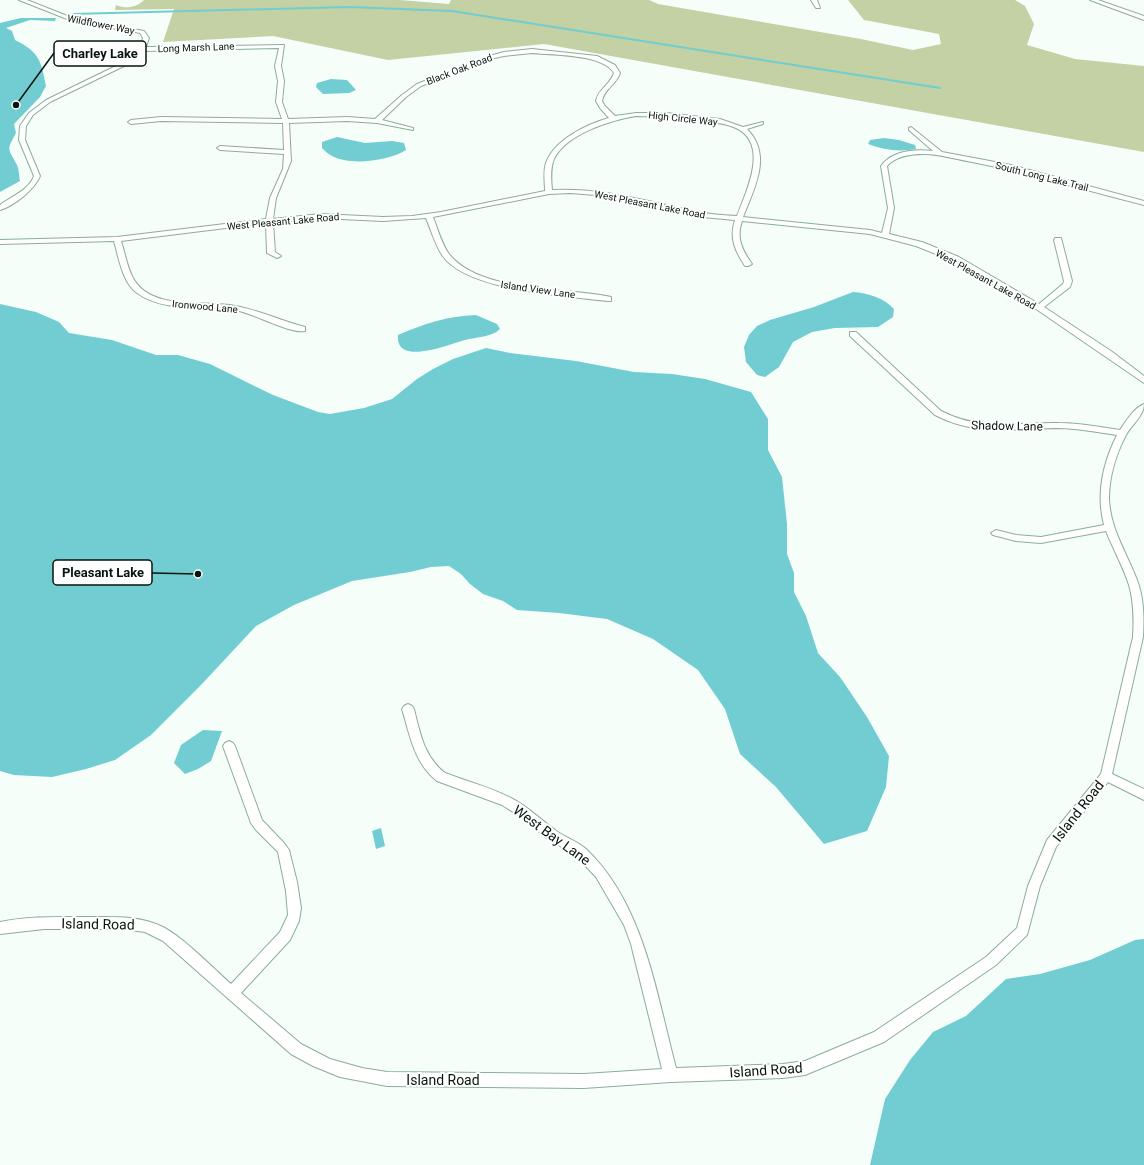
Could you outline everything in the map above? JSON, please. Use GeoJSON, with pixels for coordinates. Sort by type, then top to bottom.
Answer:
{"type":"FeatureCollection","features":[{"type":"Feature","properties":{"kind":"street","name":"Wildflower Way"},"geometry":{"type":"LineString","coordinates":[[22,0],[49,9],[74,20],[142,32],[146,38],[143,48]]}},
{"type":"Feature","properties":{"kind":"street"},"geometry":{"type":"LineString","coordinates":[[814,0],[818,8]]}},
{"type":"Feature","properties":{"kind":"street"},"geometry":{"type":"LineString","coordinates":[[1092,0],[1144,18]]}},
{"type":"Feature","properties":{"kind":"street","name":"Long Marsh Lane"},"geometry":{"type":"LineString","coordinates":[[0,208],[25,192],[36,181],[37,176],[22,140],[24,126],[32,114],[48,101],[122,65],[143,48],[282,46],[278,66],[281,82],[280,102],[286,121]]}},
{"type":"Feature","properties":{"kind":"street","name":"Black Oak Road"},"geometry":{"type":"LineString","coordinates":[[376,121],[408,93],[429,80],[496,56],[532,51],[597,58],[613,66],[618,73],[617,77],[599,98],[600,104],[613,118]]}},
{"type":"Feature","properties":{"kind":"street","name":"High Circle Way"},"geometry":{"type":"LineString","coordinates":[[549,192],[548,167],[554,153],[566,142],[591,126],[613,118],[632,114],[661,114],[725,122],[742,129]]}},
{"type":"Feature","properties":{"kind":"street"},"geometry":{"type":"LineString","coordinates":[[131,122],[161,119],[286,121],[335,119],[376,121],[411,129]]}},
{"type":"Feature","properties":{"kind":"street"},"geometry":{"type":"LineString","coordinates":[[277,256],[271,253],[269,221],[273,198],[288,161],[286,152],[286,121]]}},
{"type":"Feature","properties":{"kind":"street"},"geometry":{"type":"LineString","coordinates":[[748,264],[740,252],[735,239],[739,220],[754,179],[757,164],[756,155],[750,137],[742,129],[761,123]]}},
{"type":"Feature","properties":{"kind":"street"},"geometry":{"type":"LineString","coordinates":[[911,129],[940,154]]}},
{"type":"Feature","properties":{"kind":"street"},"geometry":{"type":"LineString","coordinates":[[220,148],[286,152]]}},
{"type":"Feature","properties":{"kind":"street","name":"South Long Lake Trail"},"geometry":{"type":"LineString","coordinates":[[885,235],[890,208],[884,169],[886,163],[892,158],[902,154],[924,152],[1011,167],[1144,203]]}},
{"type":"Feature","properties":{"kind":"street","name":"West Pleasant Lake Road"},"geometry":{"type":"LineString","coordinates":[[0,242],[117,239],[320,216],[383,219],[429,216],[549,192],[570,191],[596,193],[678,211],[739,220],[855,230],[885,235],[919,244],[945,254],[1039,307],[1144,380]]}},
{"type":"Feature","properties":{"kind":"street","name":"Island View Lane"},"geometry":{"type":"LineString","coordinates":[[429,216],[445,254],[457,265],[474,276],[499,284],[608,299]]}},
{"type":"Feature","properties":{"kind":"street","name":"Ironwood Lane"},"geometry":{"type":"LineString","coordinates":[[117,239],[131,281],[136,287],[150,297],[170,303],[235,308],[263,315],[290,327],[302,329]]}},
{"type":"Feature","properties":{"kind":"street"},"geometry":{"type":"LineString","coordinates":[[1039,307],[1067,285],[1068,281],[1058,240]]}},
{"type":"Feature","properties":{"kind":"street","name":"Shadow Lane"},"geometry":{"type":"LineString","coordinates":[[853,334],[938,413],[953,422],[979,427],[1073,426],[1122,433]]}},
{"type":"Feature","properties":{"kind":"street","name":"Island Road"},"geometry":{"type":"LineString","coordinates":[[0,928],[16,924],[34,923],[124,923],[141,925],[157,930],[296,1049],[315,1061],[336,1070],[361,1076],[387,1079],[584,1080],[671,1074],[783,1071],[805,1068],[879,1037],[985,965],[1022,931],[1034,886],[1051,844],[1106,776],[1138,637],[1139,621],[1135,587],[1109,527],[1105,512],[1107,477],[1110,463],[1122,433],[1136,415],[1144,408]]}},
{"type":"Feature","properties":{"kind":"street"},"geometry":{"type":"LineString","coordinates":[[996,533],[1016,538],[1041,540],[1109,527]]}},
{"type":"Feature","properties":{"kind":"street","name":"West Bay Lane"},"geometry":{"type":"LineString","coordinates":[[408,709],[423,759],[434,772],[506,801],[522,811],[551,834],[580,852],[600,873],[629,922],[637,944],[671,1074]]}},
{"type":"Feature","properties":{"kind":"street"},"geometry":{"type":"LineString","coordinates":[[229,746],[257,824],[265,833],[278,843],[283,850],[294,904],[291,926],[285,936],[232,993]]}},
{"type":"Feature","properties":{"kind":"street"},"geometry":{"type":"LineString","coordinates":[[1106,776],[1144,795]]}},
{"type":"Feature","properties":{"kind":"green space"},"geometry":{"type":"Polygon","coordinates":[[[144,0],[400,0],[449,4],[451,0],[649,0],[658,4],[861,39],[913,50],[941,44],[939,34],[864,20],[848,0],[1015,0],[1025,6],[1034,24],[1027,45],[1075,59],[1144,66],[1144,152],[544,44],[388,60],[273,36],[163,42],[174,9],[115,10],[116,5],[131,7],[138,5],[144,0]]]}},
{"type":"Feature","properties":{"kind":"water"},"geometry":{"type":"Polygon","coordinates":[[[21,18],[56,18],[55,21],[30,20],[6,28],[12,31],[15,40],[23,44],[38,58],[46,86],[40,97],[14,124],[16,133],[9,149],[18,167],[20,181],[0,192],[0,23],[21,18]]]}},
{"type":"Feature","properties":{"kind":"water"},"geometry":{"type":"Polygon","coordinates":[[[331,79],[347,80],[356,90],[349,93],[323,94],[316,87],[317,83],[331,79]]]}},
{"type":"Feature","properties":{"kind":"water"},"geometry":{"type":"Polygon","coordinates":[[[337,137],[365,143],[392,141],[404,143],[406,150],[399,154],[380,159],[369,161],[349,161],[332,156],[322,148],[322,142],[337,137]]]}},
{"type":"Feature","properties":{"kind":"water"},"geometry":{"type":"Polygon","coordinates":[[[884,138],[899,140],[915,145],[916,149],[892,150],[868,144],[870,140],[884,138]]]}},
{"type":"Feature","properties":{"kind":"water"},"geometry":{"type":"Polygon","coordinates":[[[853,292],[870,295],[881,299],[894,309],[893,317],[878,327],[835,328],[812,332],[793,342],[779,367],[765,377],[757,375],[746,362],[744,347],[749,335],[757,326],[770,320],[814,307],[853,292]]]}},
{"type":"Feature","properties":{"kind":"water"},"geometry":{"type":"Polygon","coordinates":[[[0,304],[36,312],[59,322],[69,333],[112,340],[156,355],[178,355],[210,364],[273,395],[318,412],[330,414],[364,408],[392,399],[417,379],[433,369],[453,359],[486,348],[510,353],[576,361],[634,372],[672,374],[705,379],[751,392],[768,419],[768,450],[782,477],[787,524],[787,554],[794,573],[794,592],[806,616],[818,653],[840,677],[867,717],[889,756],[886,787],[867,831],[824,844],[776,787],[740,754],[725,709],[698,670],[653,639],[607,619],[517,610],[503,601],[483,594],[470,584],[461,574],[449,566],[431,567],[410,572],[352,581],[294,605],[256,626],[201,685],[151,735],[115,760],[52,777],[14,775],[0,771],[0,304]]]}},
{"type":"Feature","properties":{"kind":"water"},"geometry":{"type":"Polygon","coordinates":[[[476,315],[497,324],[500,329],[493,334],[425,351],[414,352],[405,350],[399,345],[398,335],[417,327],[436,321],[476,315]]]}},
{"type":"Feature","properties":{"kind":"water"},"geometry":{"type":"Polygon","coordinates":[[[203,730],[222,731],[211,761],[198,769],[185,774],[174,763],[181,745],[203,730]]]}},
{"type":"Feature","properties":{"kind":"water"},"geometry":{"type":"Polygon","coordinates":[[[381,828],[385,846],[376,849],[372,831],[381,828]]]}},
{"type":"Feature","properties":{"kind":"water"},"geometry":{"type":"Polygon","coordinates":[[[1144,939],[1144,1165],[870,1165],[885,1099],[910,1060],[933,1032],[966,1016],[1006,979],[1040,974],[1090,960],[1135,940],[1144,939]]]}},
{"type":"Feature","properties":{"kind":"waterway"},"geometry":{"type":"LineString","coordinates":[[72,14],[349,7],[452,11],[940,88]]}},
{"type":"Feature","properties":{"kind":"place","name":"Charley Lake"},"geometry":{"type":"Point","coordinates":[16,105]}},
{"type":"Feature","properties":{"kind":"place","name":"Pleasant Lake"},"geometry":{"type":"Point","coordinates":[198,574]}}]}
